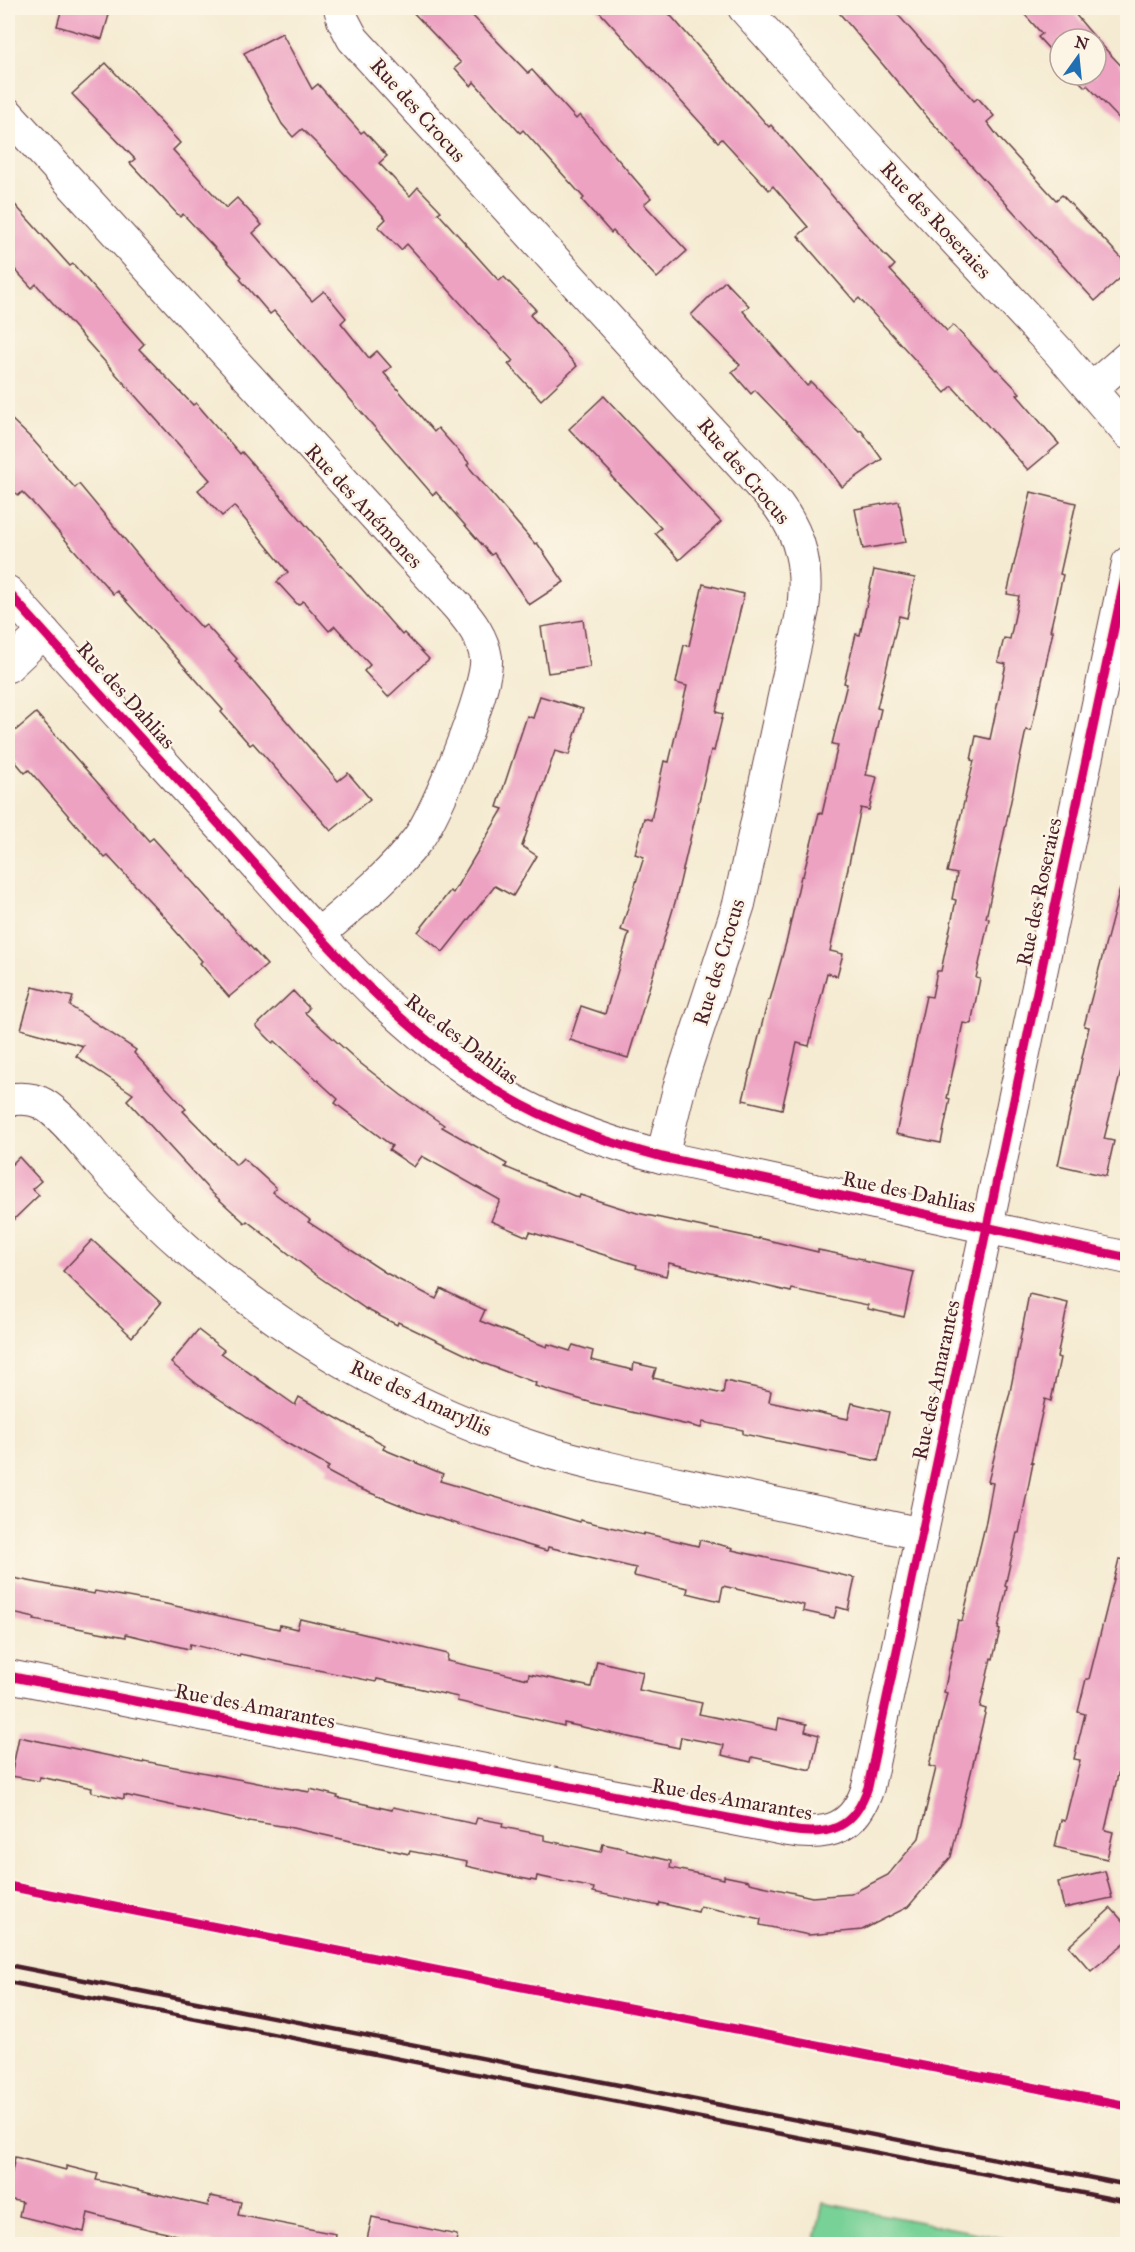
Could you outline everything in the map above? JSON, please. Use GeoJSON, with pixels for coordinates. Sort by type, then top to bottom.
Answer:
{"type":"FeatureCollection","features":[{"type":"Feature","properties":{"kind":"street","name":"Rue des Crocus"},"geometry":{"type":"LineString","coordinates":[[340,8],[343,20],[353,39],[777,505],[794,530],[800,546],[805,577],[803,609],[747,870],[732,929],[677,1097],[662,1157]]}},
{"type":"Feature","properties":{"kind":"street","name":"Rue des Roseraies"},"geometry":{"type":"LineString","coordinates":[[744,8],[1091,389],[1128,434]]}},
{"type":"Feature","properties":{"kind":"street","name":"Rue des Anémones"},"geometry":{"type":"LineString","coordinates":[[8,114],[458,607],[477,632],[483,647],[486,660],[478,695],[448,779],[429,822],[406,854],[319,934]]}},
{"type":"Feature","properties":{"kind":"street"},"geometry":{"type":"LineString","coordinates":[[1091,389],[1128,357]]}},
{"type":"Feature","properties":{"kind":"street","name":"Rue des Roseraies"},"geometry":{"type":"LineString","coordinates":[[986,1228],[1128,563]]}},
{"type":"Feature","properties":{"kind":"street","name":"Rue des Dahlias"},"geometry":{"type":"LineString","coordinates":[[8,592],[319,934],[404,1022],[482,1081],[524,1106],[609,1142],[662,1157],[1128,1258]]}},
{"type":"Feature","properties":{"kind":"street"},"geometry":{"type":"LineString","coordinates":[[8,666],[44,633]]}},
{"type":"Feature","properties":{"kind":"street","name":"Rue des Amaryllis"},"geometry":{"type":"LineString","coordinates":[[8,1100],[23,1098],[44,1104],[61,1119],[135,1201],[174,1238],[230,1285],[276,1320],[328,1353],[415,1400],[502,1436],[564,1456],[615,1469],[922,1534]]}},
{"type":"Feature","properties":{"kind":"street","name":"Rue des Amarantes"},"geometry":{"type":"LineString","coordinates":[[8,1676],[789,1830],[817,1833],[840,1827],[858,1811],[864,1800],[986,1228]]}},
{"type":"Feature","properties":{"kind":"green space"},"geometry":{"type":"Polygon","coordinates":[[[823,2203],[1033,2244],[814,2244],[823,2203]]]}},
{"type":"Feature","properties":{"kind":"building"},"geometry":{"type":"Polygon","coordinates":[[[62,8],[111,8],[102,39],[57,26],[62,8]]]}},
{"type":"Feature","properties":{"kind":"building"},"geometry":{"type":"Polygon","coordinates":[[[409,8],[465,8],[528,73],[532,70],[576,119],[580,115],[651,198],[644,204],[687,251],[657,278],[613,231],[611,233],[582,200],[584,198],[523,130],[520,133],[474,82],[471,86],[455,68],[461,63],[409,8]]]}},
{"type":"Feature","properties":{"kind":"building"},"geometry":{"type":"Polygon","coordinates":[[[596,8],[664,8],[895,265],[890,270],[947,331],[953,325],[997,369],[1020,393],[1017,395],[1059,444],[1028,470],[952,386],[945,393],[859,298],[855,302],[798,236],[808,227],[773,186],[769,190],[722,139],[718,142],[596,8]]]}},
{"type":"Feature","properties":{"kind":"building"},"geometry":{"type":"Polygon","coordinates":[[[835,8],[892,8],[974,101],[978,98],[994,116],[987,122],[1000,139],[1056,200],[1062,195],[1128,265],[1128,271],[1095,301],[928,118],[835,8]]]}},
{"type":"Feature","properties":{"kind":"building"},"geometry":{"type":"Polygon","coordinates":[[[1019,8],[1070,8],[1086,27],[1048,27],[1048,48],[1038,37],[1042,34],[1019,8]]]}},
{"type":"Feature","properties":{"kind":"building"},"geometry":{"type":"Polygon","coordinates":[[[282,33],[312,89],[318,84],[361,133],[364,131],[387,156],[379,163],[410,196],[418,187],[441,211],[438,213],[499,281],[504,277],[536,310],[530,315],[577,366],[541,400],[508,364],[513,361],[407,244],[401,250],[378,227],[386,219],[318,145],[302,129],[293,137],[282,124],[244,53],[282,33]]]}},
{"type":"Feature","properties":{"kind":"building"},"geometry":{"type":"Polygon","coordinates":[[[1108,52],[1128,73],[1128,128],[1089,87],[1108,87],[1108,52]]]}},
{"type":"Feature","properties":{"kind":"building"},"geometry":{"type":"Polygon","coordinates":[[[106,63],[180,143],[173,150],[226,208],[237,198],[262,225],[253,233],[312,301],[324,291],[346,318],[341,323],[369,358],[377,351],[391,367],[384,373],[434,432],[438,428],[469,463],[467,465],[535,544],[537,543],[564,582],[529,605],[494,553],[491,555],[436,492],[433,495],[274,311],[270,314],[240,279],[242,277],[183,214],[180,217],[130,163],[135,159],[72,94],[106,63]]]}},
{"type":"Feature","properties":{"kind":"building"},"geometry":{"type":"Polygon","coordinates":[[[8,197],[70,266],[73,264],[144,344],[139,349],[193,405],[196,403],[240,454],[242,452],[402,635],[404,633],[429,659],[388,697],[364,671],[370,665],[335,626],[329,631],[303,601],[298,605],[277,582],[288,572],[234,506],[222,516],[198,490],[210,480],[36,284],[32,288],[8,262],[8,197]]]}},
{"type":"Feature","properties":{"kind":"building"},"geometry":{"type":"Polygon","coordinates":[[[725,281],[749,306],[743,311],[807,386],[811,382],[859,431],[861,430],[882,459],[842,487],[822,460],[755,390],[751,394],[732,372],[740,365],[691,315],[725,281]]]}},
{"type":"Feature","properties":{"kind":"building"},"geometry":{"type":"Polygon","coordinates":[[[604,396],[721,522],[679,560],[655,533],[661,528],[569,429],[604,396]]]}},
{"type":"Feature","properties":{"kind":"building"},"geometry":{"type":"Polygon","coordinates":[[[8,416],[33,440],[75,488],[79,484],[160,582],[202,628],[206,625],[237,659],[235,661],[338,781],[348,773],[370,799],[331,831],[253,743],[250,745],[221,712],[223,710],[117,591],[113,594],[32,502],[22,492],[18,496],[8,484],[8,416]]]}},
{"type":"Feature","properties":{"kind":"building"},"geometry":{"type":"Polygon","coordinates":[[[1031,492],[1076,503],[1060,574],[1063,575],[1050,631],[1053,631],[1031,731],[1026,730],[986,918],[989,919],[976,978],[980,979],[971,1024],[963,1023],[947,1098],[950,1099],[941,1143],[896,1134],[926,996],[932,997],[937,971],[941,971],[956,900],[952,899],[957,874],[947,872],[974,761],[971,760],[976,736],[990,739],[1006,664],[998,662],[1004,638],[1010,639],[1019,596],[1007,594],[1031,492]]]}},
{"type":"Feature","properties":{"kind":"building"},"geometry":{"type":"Polygon","coordinates":[[[899,501],[906,542],[863,549],[855,509],[899,501]]]}},
{"type":"Feature","properties":{"kind":"building"},"geometry":{"type":"Polygon","coordinates":[[[874,570],[915,578],[907,618],[899,616],[877,708],[881,709],[866,775],[877,777],[869,810],[861,808],[830,951],[843,954],[837,976],[827,973],[809,1046],[797,1043],[782,1109],[743,1100],[768,1000],[770,1000],[787,939],[801,876],[803,876],[819,813],[822,814],[838,745],[832,744],[847,684],[844,683],[856,634],[860,635],[874,570]]]}},
{"type":"Feature","properties":{"kind":"building"},"geometry":{"type":"Polygon","coordinates":[[[703,584],[744,594],[716,712],[723,714],[714,751],[711,750],[676,899],[628,1058],[570,1040],[581,1006],[605,1014],[629,933],[621,930],[644,857],[635,854],[644,818],[651,820],[664,761],[669,762],[687,686],[676,683],[684,645],[689,646],[703,584]]]}},
{"type":"Feature","properties":{"kind":"building"},"geometry":{"type":"Polygon","coordinates":[[[583,620],[590,667],[548,673],[541,627],[583,620]]]}},
{"type":"Feature","properties":{"kind":"building"},"geometry":{"type":"Polygon","coordinates":[[[540,696],[583,709],[569,755],[555,751],[522,846],[537,856],[513,896],[495,886],[443,952],[418,932],[450,891],[453,893],[503,809],[497,807],[527,716],[533,718],[540,696]]]}},
{"type":"Feature","properties":{"kind":"building"},"geometry":{"type":"Polygon","coordinates":[[[36,713],[149,841],[153,838],[267,965],[229,997],[173,926],[108,856],[105,858],[29,770],[25,773],[8,753],[8,737],[36,713]]]}},
{"type":"Feature","properties":{"kind":"building"},"geometry":{"type":"Polygon","coordinates":[[[1120,889],[1128,890],[1128,1056],[1125,1055],[1104,1139],[1114,1141],[1106,1176],[1058,1165],[1089,1027],[1084,1026],[1120,889]]]}},
{"type":"Feature","properties":{"kind":"building"},"geometry":{"type":"Polygon","coordinates":[[[33,987],[73,997],[70,1006],[136,1050],[134,1053],[186,1109],[183,1111],[236,1165],[243,1158],[276,1188],[273,1192],[310,1220],[308,1222],[386,1273],[436,1299],[441,1289],[485,1310],[480,1321],[547,1347],[548,1344],[570,1351],[573,1345],[593,1351],[591,1360],[633,1370],[634,1363],[656,1368],[653,1378],[723,1394],[725,1381],[771,1391],[769,1402],[848,1419],[852,1403],[889,1412],[878,1461],[743,1434],[743,1430],[703,1422],[701,1428],[596,1404],[535,1386],[536,1383],[483,1363],[366,1309],[316,1275],[247,1221],[245,1223],[211,1192],[127,1100],[133,1094],[76,1056],[83,1046],[21,1029],[33,987]]]}},
{"type":"Feature","properties":{"kind":"building"},"geometry":{"type":"Polygon","coordinates":[[[293,991],[309,1008],[305,1013],[360,1063],[444,1125],[442,1127],[507,1164],[505,1167],[579,1198],[580,1195],[637,1213],[818,1252],[818,1250],[863,1259],[863,1261],[914,1272],[904,1317],[868,1309],[868,1305],[792,1289],[791,1292],[669,1263],[666,1276],[530,1232],[528,1237],[491,1221],[500,1200],[422,1156],[414,1167],[389,1150],[392,1146],[335,1103],[338,1099],[256,1026],[293,991]]]}},
{"type":"Feature","properties":{"kind":"building"},"geometry":{"type":"Polygon","coordinates":[[[19,1157],[41,1181],[32,1189],[39,1195],[8,1225],[8,1168],[19,1157]]]}},
{"type":"Feature","properties":{"kind":"building"},"geometry":{"type":"Polygon","coordinates":[[[92,1240],[161,1303],[132,1337],[63,1271],[92,1240]]]}},
{"type":"Feature","properties":{"kind":"building"},"geometry":{"type":"Polygon","coordinates":[[[1029,1294],[1068,1303],[1051,1401],[1045,1399],[1019,1533],[1017,1533],[1005,1586],[1007,1587],[998,1629],[1000,1630],[980,1707],[986,1709],[951,1857],[908,1907],[862,1930],[809,1935],[760,1925],[761,1919],[700,1906],[698,1912],[660,1903],[659,1906],[593,1892],[594,1888],[537,1876],[536,1881],[466,1866],[467,1862],[410,1851],[409,1854],[288,1827],[248,1822],[124,1795],[124,1799],[91,1792],[92,1788],[40,1777],[39,1781],[11,1776],[19,1737],[143,1763],[144,1761],[310,1792],[310,1789],[338,1796],[337,1798],[392,1810],[393,1807],[475,1824],[477,1818],[503,1823],[502,1827],[544,1835],[544,1840],[601,1852],[603,1844],[627,1849],[627,1851],[671,1861],[670,1868],[724,1879],[724,1876],[749,1881],[749,1883],[812,1897],[851,1894],[888,1875],[919,1838],[936,1768],[929,1766],[947,1693],[944,1692],[952,1649],[958,1620],[962,1621],[985,1526],[993,1483],[988,1482],[1010,1392],[1029,1294]]]}},
{"type":"Feature","properties":{"kind":"building"},"geometry":{"type":"Polygon","coordinates":[[[198,1330],[224,1350],[221,1353],[295,1405],[299,1397],[385,1445],[383,1449],[443,1474],[440,1481],[580,1522],[580,1520],[698,1546],[700,1540],[733,1548],[732,1550],[855,1578],[848,1610],[837,1607],[834,1618],[803,1611],[804,1605],[723,1586],[720,1601],[687,1593],[688,1588],[634,1576],[636,1568],[548,1547],[547,1551],[418,1512],[358,1488],[326,1471],[329,1467],[276,1437],[197,1384],[171,1363],[198,1330]]]}},
{"type":"Feature","properties":{"kind":"building"},"geometry":{"type":"Polygon","coordinates":[[[1119,1559],[1128,1560],[1128,1751],[1123,1771],[1119,1770],[1105,1830],[1113,1832],[1107,1859],[1055,1847],[1061,1820],[1065,1821],[1080,1760],[1074,1759],[1085,1714],[1078,1712],[1086,1679],[1089,1679],[1119,1559]]]}},
{"type":"Feature","properties":{"kind":"building"},"geometry":{"type":"Polygon","coordinates":[[[8,1577],[94,1594],[95,1591],[166,1604],[279,1629],[280,1625],[297,1629],[300,1619],[448,1654],[447,1661],[528,1679],[529,1674],[591,1687],[597,1661],[643,1672],[639,1690],[702,1703],[699,1714],[777,1730],[779,1718],[807,1724],[805,1731],[819,1735],[811,1770],[752,1757],[751,1762],[722,1755],[724,1745],[681,1737],[679,1748],[564,1723],[564,1726],[457,1701],[458,1697],[377,1679],[376,1682],[240,1654],[239,1656],[190,1644],[189,1649],[126,1634],[126,1637],[34,1620],[35,1618],[8,1612],[8,1577]]]}},
{"type":"Feature","properties":{"kind":"building"},"geometry":{"type":"Polygon","coordinates":[[[1105,1871],[1112,1898],[1064,1908],[1058,1882],[1105,1871]]]}},
{"type":"Feature","properties":{"kind":"building"},"geometry":{"type":"Polygon","coordinates":[[[1111,1908],[1128,1927],[1128,1940],[1091,1971],[1069,1946],[1111,1908]]]}},
{"type":"Feature","properties":{"kind":"building"},"geometry":{"type":"Polygon","coordinates":[[[15,2157],[66,2170],[66,2166],[98,2174],[96,2180],[208,2206],[210,2196],[241,2202],[238,2215],[336,2234],[335,2244],[218,2244],[88,2213],[84,2232],[19,2216],[22,2202],[8,2199],[15,2157]]]}},
{"type":"Feature","properties":{"kind":"building"},"geometry":{"type":"Polygon","coordinates":[[[372,2217],[457,2235],[456,2244],[366,2244],[372,2217]]]}},
{"type":"Feature","properties":{"kind":"railway"},"geometry":{"type":"LineString","coordinates":[[8,1965],[1128,2185]]}},
{"type":"Feature","properties":{"kind":"railway"},"geometry":{"type":"LineString","coordinates":[[8,1982],[1128,2202]]}},
{"type":"Feature","properties":{"kind":"cycle path"},"geometry":{"type":"LineString","coordinates":[[8,1676],[789,1830],[803,1832],[828,1830],[848,1820],[863,1801],[868,1787],[1128,563]]}},
{"type":"Feature","properties":{"kind":"cycle path"},"geometry":{"type":"LineString","coordinates":[[8,592],[294,908],[364,982],[438,1049],[479,1079],[522,1105],[591,1135],[662,1157],[1128,1258]]}},
{"type":"Feature","properties":{"kind":"cycle path"},"geometry":{"type":"LineString","coordinates":[[8,1886],[1128,2106]]}}]}
